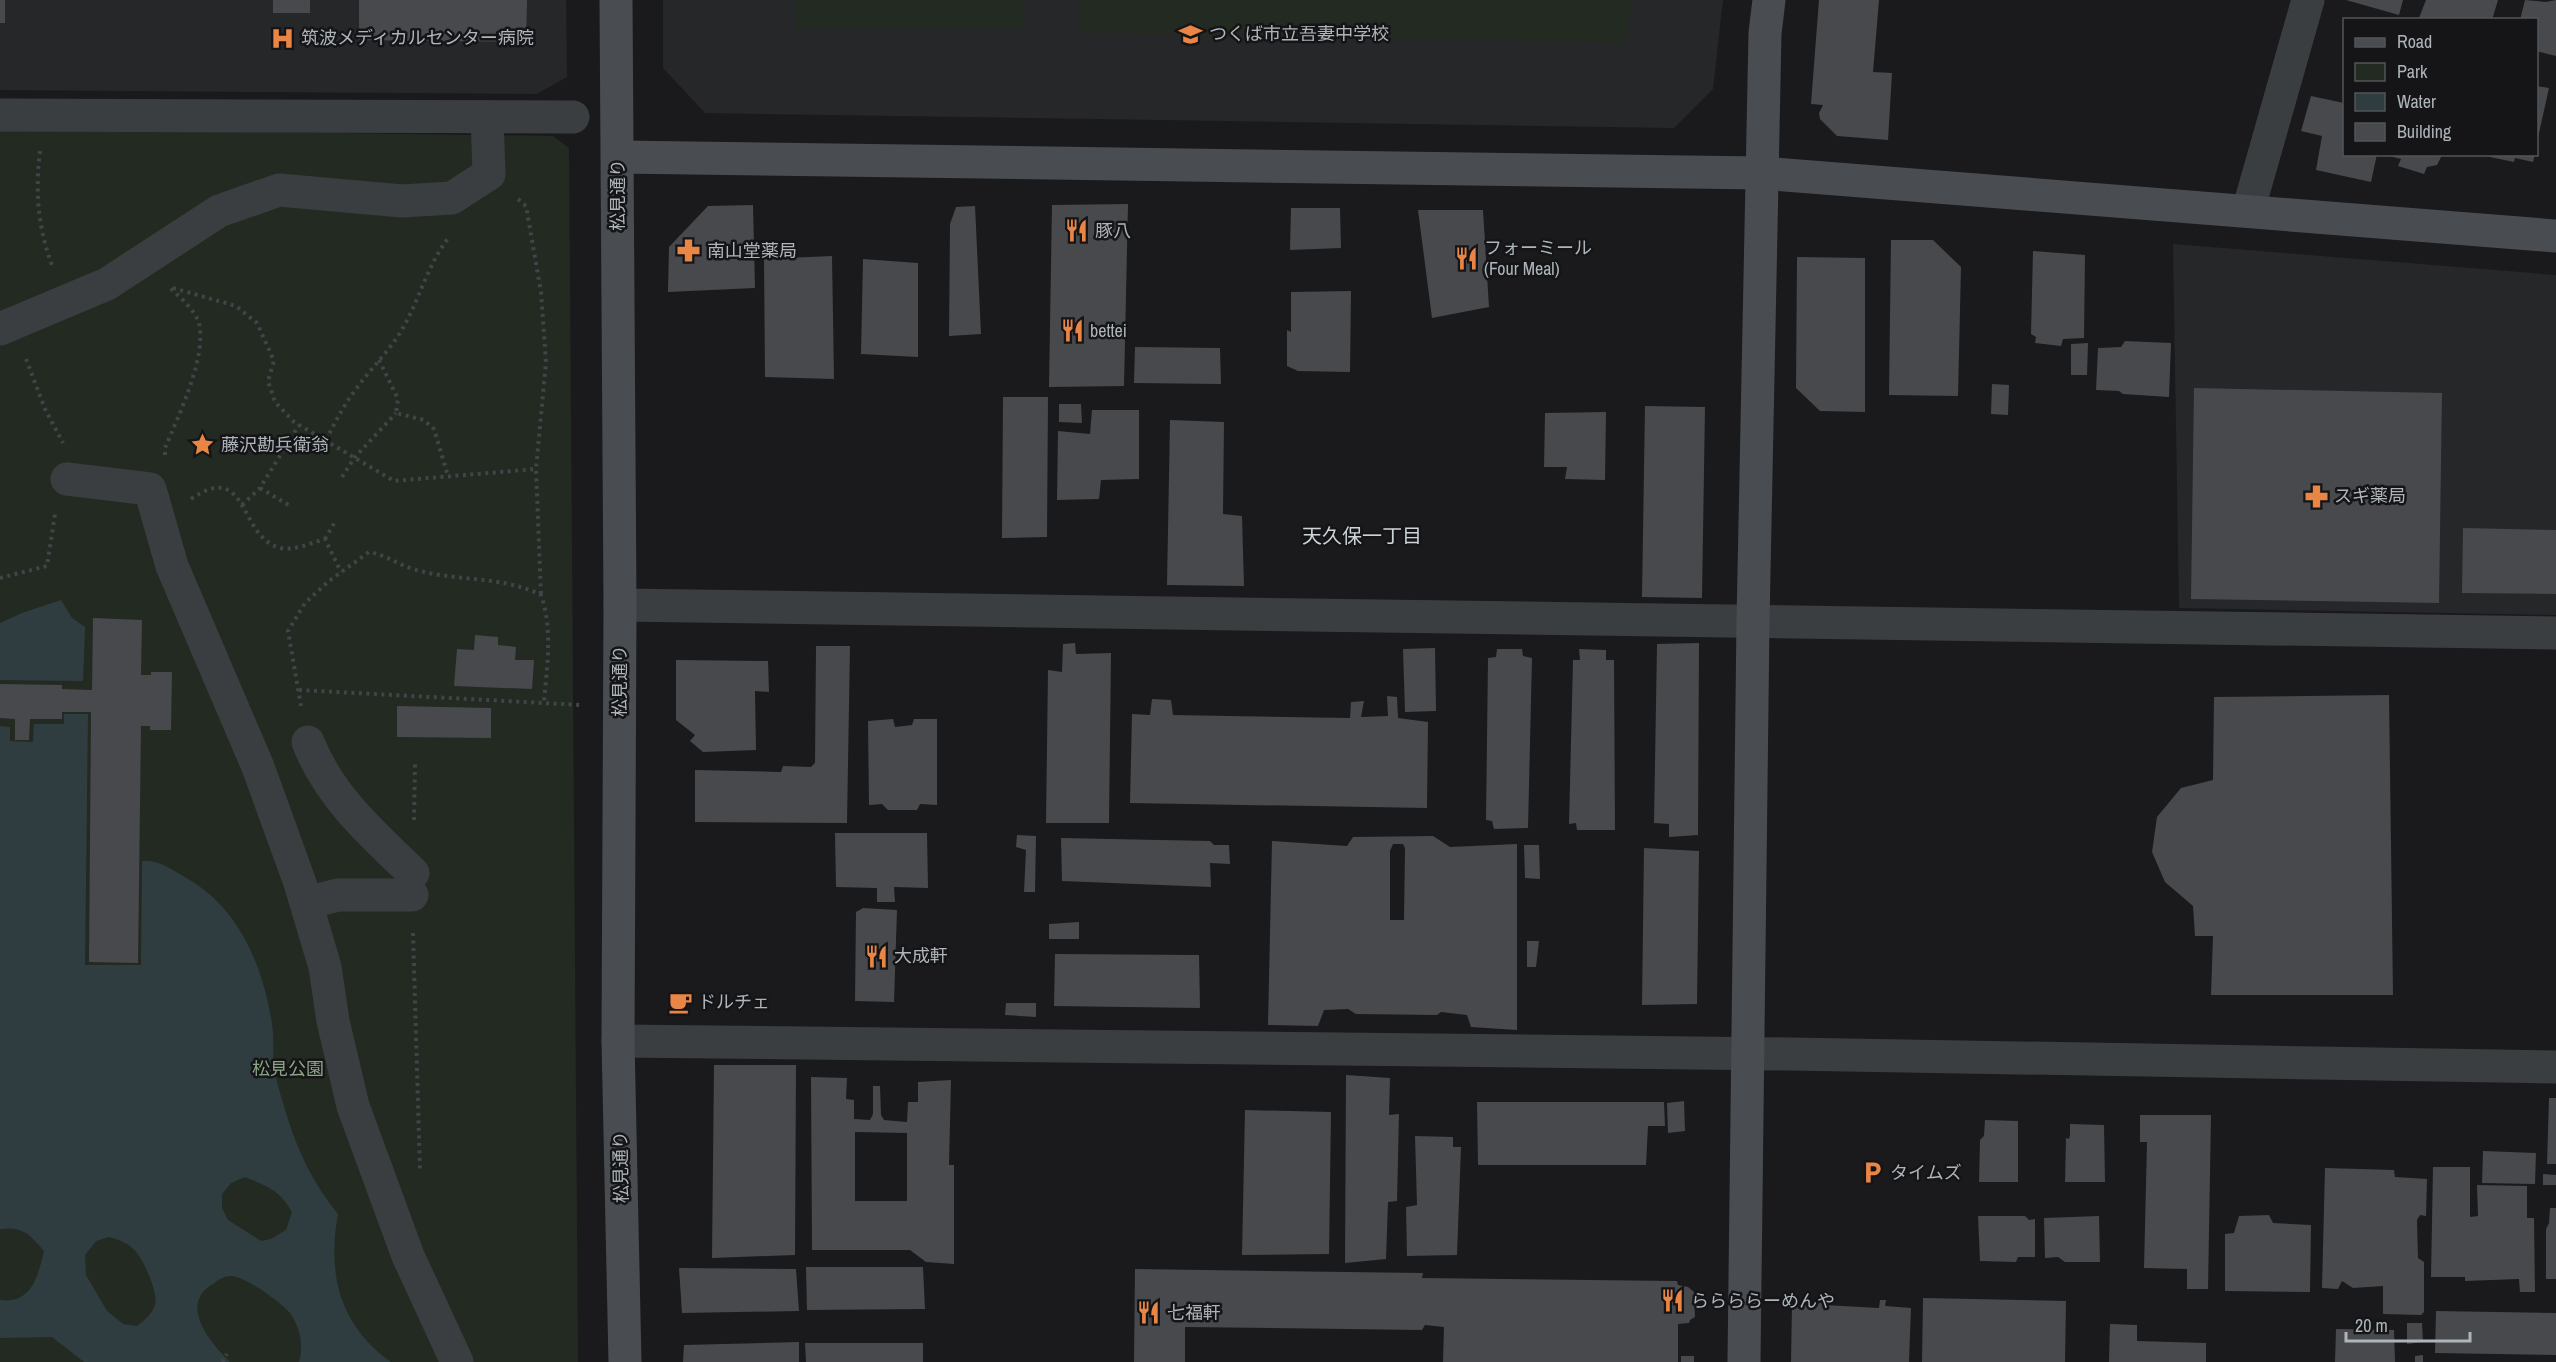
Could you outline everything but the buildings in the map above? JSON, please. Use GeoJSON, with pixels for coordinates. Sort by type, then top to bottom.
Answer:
{"type":"FeatureCollection","features":[{"type":"Feature","properties":{"kind":"street","name":"松見通り"},"geometry":{"type":"LineString","coordinates":[[616,0],[620,605],[618,1041],[625,1362]]}},
{"type":"Feature","properties":{"kind":"street"},"geometry":{"type":"LineString","coordinates":[[1744,1362],[1761,173],[1765,33],[1769,0]]}},
{"type":"Feature","properties":{"kind":"street"},"geometry":{"type":"LineString","coordinates":[[2248,211],[2308,0]]}},
{"type":"Feature","properties":{"kind":"street"},"geometry":{"type":"LineString","coordinates":[[0,115],[573,117]]}},
{"type":"Feature","properties":{"kind":"street"},"geometry":{"type":"LineString","coordinates":[[0,330],[107,284],[219,211],[279,190],[402,201],[452,198],[489,174],[487,117]]}},
{"type":"Feature","properties":{"kind":"street"},"geometry":{"type":"LineString","coordinates":[[618,157],[1761,173],[2556,236]]}},
{"type":"Feature","properties":{"kind":"street"},"geometry":{"type":"LineString","coordinates":[[67,479],[150,489],[172,566],[258,767],[306,903],[325,967],[333,1021],[353,1106],[408,1256],[457,1362]]}},
{"type":"Feature","properties":{"kind":"street"},"geometry":{"type":"LineString","coordinates":[[620,605],[2556,633]]}},
{"type":"Feature","properties":{"kind":"street"},"geometry":{"type":"LineString","coordinates":[[308,742],[317,764],[354,817],[412,884]]}},
{"type":"Feature","properties":{"kind":"street"},"geometry":{"type":"LineString","coordinates":[[306,903],[338,895],[412,884]]}},
{"type":"Feature","properties":{"kind":"street"},"geometry":{"type":"LineString","coordinates":[[618,1041],[1748,1054],[2556,1067]]}},
{"type":"Feature","properties":{"kind":"path"},"geometry":{"type":"LineString","coordinates":[[34,116],[40,144],[37,198],[42,239],[55,274]]}},
{"type":"Feature","properties":{"kind":"path"},"geometry":{"type":"LineString","coordinates":[[489,174],[526,206],[541,292],[546,362],[536,469],[541,595],[547,612],[549,641],[544,702]]}},
{"type":"Feature","properties":{"kind":"path"},"geometry":{"type":"LineString","coordinates":[[326,440],[339,414],[396,339],[406,322],[423,279],[452,233]]}},
{"type":"Feature","properties":{"kind":"path"},"geometry":{"type":"LineString","coordinates":[[138,262],[153,283],[236,306],[257,322],[274,361],[268,381],[275,402],[299,425],[394,481],[536,469]]}},
{"type":"Feature","properties":{"kind":"path"},"geometry":{"type":"LineString","coordinates":[[165,459],[165,448],[189,390],[200,347],[198,322],[184,301],[169,287]]}},
{"type":"Feature","properties":{"kind":"path"},"geometry":{"type":"LineString","coordinates":[[342,477],[355,457],[396,412],[398,399],[379,360]]}},
{"type":"Feature","properties":{"kind":"path"},"geometry":{"type":"LineString","coordinates":[[396,412],[424,420],[434,429],[448,476]]}},
{"type":"Feature","properties":{"kind":"path"},"geometry":{"type":"LineString","coordinates":[[242,505],[260,488],[299,425]]}},
{"type":"Feature","properties":{"kind":"path"},"geometry":{"type":"LineString","coordinates":[[187,502],[205,489],[221,487],[237,497],[261,536],[278,547],[294,549],[325,539],[336,520]]}},
{"type":"Feature","properties":{"kind":"path"},"geometry":{"type":"LineString","coordinates":[[260,488],[292,507]]}},
{"type":"Feature","properties":{"kind":"path"},"geometry":{"type":"LineString","coordinates":[[325,539],[341,572]]}},
{"type":"Feature","properties":{"kind":"path"},"geometry":{"type":"LineString","coordinates":[[308,742],[288,631],[305,603],[341,572],[369,552],[383,554],[412,568],[508,584],[527,588],[541,595]]}},
{"type":"Feature","properties":{"kind":"path"},"geometry":{"type":"LineString","coordinates":[[299,690],[581,705]]}},
{"type":"Feature","properties":{"kind":"path"},"geometry":{"type":"LineString","coordinates":[[415,763],[412,884],[420,1174]]}},
{"type":"Feature","properties":{"kind":"path"},"geometry":{"type":"LineString","coordinates":[[222,1362],[227,1354]]}},
{"type":"Feature","properties":{"kind":"shaded area","name":"筑波メディカルセンター病院"},"geometry":{"type":"Polygon","coordinates":[[[0,0],[566,0],[567,77],[537,94],[0,90],[0,0]]]}},
{"type":"Feature","properties":{"kind":"shaded area","name":"つくば市立吾妻中学校"},"geometry":{"type":"Polygon","coordinates":[[[663,0],[1723,0],[1713,89],[1674,128],[705,113],[663,68],[663,0]]]}},
{"type":"Feature","properties":{"kind":"shaded area"},"geometry":{"type":"Polygon","coordinates":[[[2173,244],[2556,275],[2556,615],[2179,608],[2173,244]]]}},
{"type":"Feature","properties":{"kind":"green space"},"geometry":{"type":"Polygon","coordinates":[[[795,0],[1023,0],[1023,28],[795,27],[795,0]]]}},
{"type":"Feature","properties":{"kind":"green space"},"geometry":{"type":"Polygon","coordinates":[[[1078,0],[1633,0],[1625,43],[1080,33],[1078,0]]]}},
{"type":"Feature","properties":{"kind":"green space","name":"松見公園"},"geometry":{"type":"Polygon","coordinates":[[[0,128],[553,136],[569,148],[578,1362],[0,1362],[0,128]]]}},
{"type":"Feature","properties":{"kind":"water"},"geometry":{"type":"Polygon","coordinates":[[[61,600],[72,618],[85,627],[83,681],[0,680],[0,623],[61,600]]]}},
{"type":"Feature","properties":{"kind":"water"},"geometry":{"type":"Polygon","coordinates":[[[64,714],[88,714],[85,965],[141,965],[142,861],[172,869],[222,906],[246,941],[262,982],[272,1024],[275,1075],[293,1135],[316,1183],[338,1214],[334,1257],[341,1296],[359,1332],[391,1362],[299,1362],[300,1337],[290,1313],[263,1291],[232,1276],[223,1277],[211,1285],[202,1294],[198,1303],[201,1325],[230,1362],[84,1362],[52,1337],[0,1338],[0,1300],[20,1298],[26,1293],[36,1279],[44,1251],[25,1232],[8,1228],[0,1229],[0,726],[10,727],[10,741],[33,742],[34,724],[64,724],[64,714]],[[245,1177],[231,1183],[222,1194],[222,1208],[228,1220],[261,1241],[271,1239],[286,1230],[292,1212],[278,1194],[245,1177]],[[109,1237],[96,1241],[85,1255],[86,1275],[107,1311],[123,1324],[137,1326],[148,1317],[155,1305],[153,1286],[140,1257],[134,1250],[124,1242],[109,1237]]]}},
{"type":"Feature","properties":{"kind":"place","name":"つくば市立吾妻中学校"},"geometry":{"type":"Point","coordinates":[1191,34]}},
{"type":"Feature","properties":{"kind":"place","name":"筑波メディカルセンター病院"},"geometry":{"type":"Point","coordinates":[283,38]}},
{"type":"Feature","properties":{"kind":"place","name":"豚八"},"geometry":{"type":"Point","coordinates":[1077,231]}},
{"type":"Feature","properties":{"kind":"place","name":"南山堂薬局"},"geometry":{"type":"Point","coordinates":[689,251]}},
{"type":"Feature","properties":{"kind":"place","name":"フォーミール (Four Meal)"},"geometry":{"type":"Point","coordinates":[1466,258]}},
{"type":"Feature","properties":{"kind":"place","name":"bettei"},"geometry":{"type":"Point","coordinates":[1072,331]}},
{"type":"Feature","properties":{"kind":"place","name":"藤沢勘兵衛翁"},"geometry":{"type":"Point","coordinates":[203,445]}},
{"type":"Feature","properties":{"kind":"place","name":"スギ薬局"},"geometry":{"type":"Point","coordinates":[2316,496]}},
{"type":"Feature","properties":{"kind":"place","name":"大成軒"},"geometry":{"type":"Point","coordinates":[876,956]}},
{"type":"Feature","properties":{"kind":"place","name":"ドルチェ"},"geometry":{"type":"Point","coordinates":[680,1002]}},
{"type":"Feature","properties":{"kind":"place","name":"タイムズ"},"geometry":{"type":"Point","coordinates":[1872,1173]}},
{"type":"Feature","properties":{"kind":"place","name":"ららららーめんや"},"geometry":{"type":"Point","coordinates":[1673,1301]}},
{"type":"Feature","properties":{"kind":"place","name":"七福軒"},"geometry":{"type":"Point","coordinates":[1149,1313]}},
{"type":"Feature","properties":{"kind":"district","name":"天久保一丁目"},"geometry":{"type":"Point","coordinates":[1362,536]}}]}
